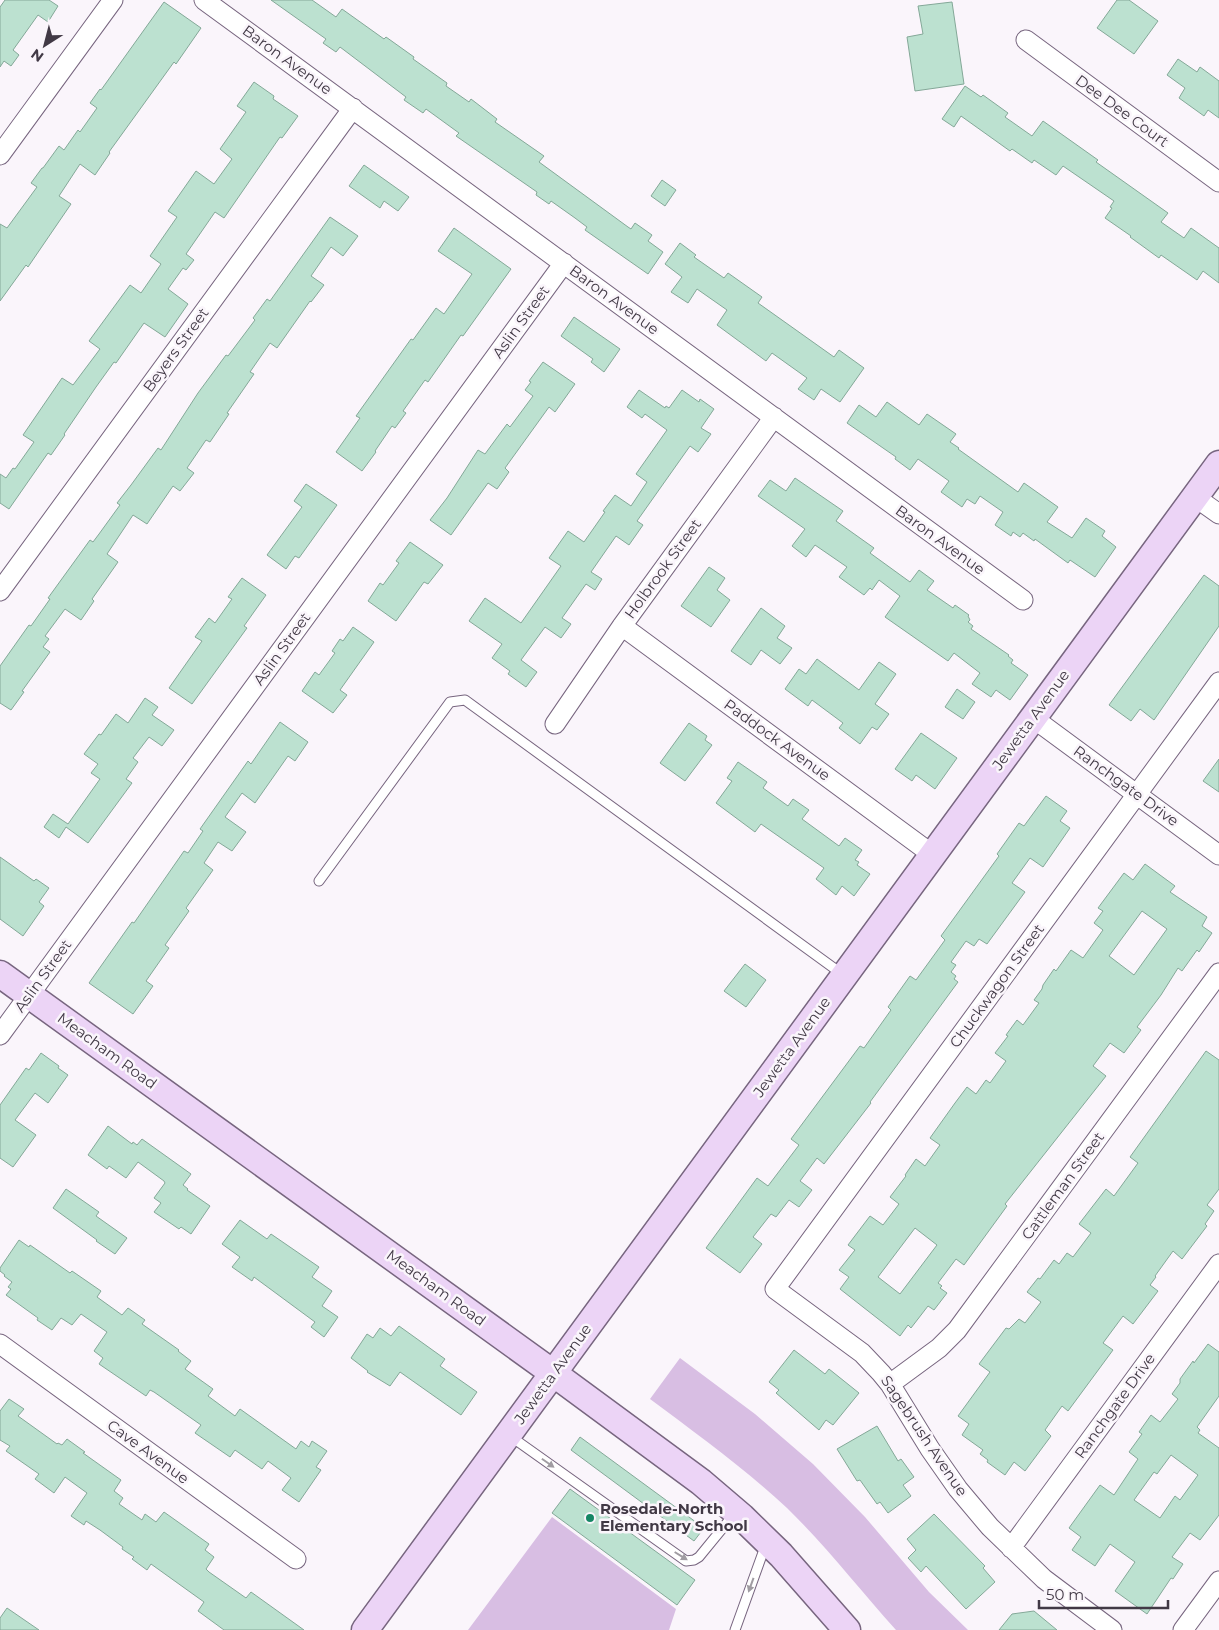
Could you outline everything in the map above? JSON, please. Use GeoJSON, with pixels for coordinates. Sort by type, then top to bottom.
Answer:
{"type":"FeatureCollection","features":[{"type":"Feature","properties":{"kind":"street"},"geometry":{"type":"LineString","coordinates":[[0,154],[113,0]]}},
{"type":"Feature","properties":{"kind":"street","name":"Baron Avenue"},"geometry":{"type":"LineString","coordinates":[[204,0],[1022,600]]}},
{"type":"Feature","properties":{"kind":"street","name":"Dee Dee Court"},"geometry":{"type":"LineString","coordinates":[[1026,40],[1219,182]]}},
{"type":"Feature","properties":{"kind":"street","name":"Beyers Street"},"geometry":{"type":"LineString","coordinates":[[0,591],[353,108]]}},
{"type":"Feature","properties":{"kind":"street","name":"Aslin Street"},"geometry":{"type":"LineString","coordinates":[[0,1034],[564,263]]}},
{"type":"Feature","properties":{"kind":"street","name":"Holbrook Street"},"geometry":{"type":"LineString","coordinates":[[554,724],[622,626],[774,418]]}},
{"type":"Feature","properties":{"kind":"street","name":"Jewetta Avenue"},"geometry":{"type":"LineString","coordinates":[[366,1630],[1219,464]]}},
{"type":"Feature","properties":{"kind":"street"},"geometry":{"type":"LineString","coordinates":[[1195,497],[1219,514]]}},
{"type":"Feature","properties":{"kind":"street","name":"Paddock Avenue"},"geometry":{"type":"LineString","coordinates":[[622,626],[933,855]]}},
{"type":"Feature","properties":{"kind":"street","name":"Chuckwagon Street"},"geometry":{"type":"LineString","coordinates":[[775,1289],[1219,682]]}},
{"type":"Feature","properties":{"kind":"street","name":"Ranchgate Drive"},"geometry":{"type":"LineString","coordinates":[[1033,718],[1219,854]]}},
{"type":"Feature","properties":{"kind":"street","name":"Cattleman Street"},"geometry":{"type":"LineString","coordinates":[[890,1384],[939,1348],[957,1330],[1219,973]]}},
{"type":"Feature","properties":{"kind":"street","name":"Meacham Road"},"geometry":{"type":"LineString","coordinates":[[0,974],[701,1482],[767,1541],[818,1595],[847,1630]]}},
{"type":"Feature","properties":{"kind":"street","name":"Ranchgate Drive"},"geometry":{"type":"LineString","coordinates":[[1011,1548],[1219,1264]]}},
{"type":"Feature","properties":{"kind":"street","name":"Sagebrush Avenue"},"geometry":{"type":"LineString","coordinates":[[775,1289],[862,1353],[881,1372],[958,1489],[990,1527],[1044,1579],[1112,1630]]}},
{"type":"Feature","properties":{"kind":"street","name":"Cave Avenue"},"geometry":{"type":"LineString","coordinates":[[0,1344],[296,1559]]}},
{"type":"Feature","properties":{"kind":"street"},"geometry":{"type":"LineString","coordinates":[[1183,1630],[1219,1581]]}},
{"type":"Feature","properties":{"kind":"lane"},"geometry":{"type":"LineString","coordinates":[[320,881],[450,702],[464,700],[844,976]]}},
{"type":"Feature","properties":{"kind":"lane"},"geometry":{"type":"LineString","coordinates":[[508,1435],[686,1561],[699,1557],[736,1512]]}},
{"type":"Feature","properties":{"kind":"lane"},"geometry":{"type":"LineString","coordinates":[[736,1630],[767,1541]]}},
{"type":"Feature","properties":{"kind":"shaded area"},"geometry":{"type":"Polygon","coordinates":[[[680,1358],[755,1414],[813,1464],[865,1517],[929,1592],[968,1630],[896,1630],[829,1552],[787,1508],[737,1465],[650,1399],[680,1358]]]}},
{"type":"Feature","properties":{"kind":"shaded area"},"geometry":{"type":"Polygon","coordinates":[[[552,1517],[676,1609],[669,1630],[468,1630],[552,1517]]]}},
{"type":"Feature","properties":{"kind":"building"},"geometry":{"type":"Polygon","coordinates":[[[5,0],[49,0],[58,6],[48,22],[38,15],[13,50],[19,55],[11,66],[4,61],[0,67],[0,7],[5,0]]]}},
{"type":"Feature","properties":{"kind":"building"},"geometry":{"type":"Polygon","coordinates":[[[271,0],[312,0],[336,17],[342,9],[384,39],[386,37],[414,57],[413,59],[447,83],[446,86],[469,102],[471,99],[497,119],[495,122],[544,156],[539,162],[631,229],[635,223],[652,235],[648,241],[663,252],[648,274],[585,230],[587,227],[575,218],[551,201],[549,204],[536,195],[537,192],[456,136],[459,133],[426,109],[423,113],[404,100],[406,97],[340,47],[336,52],[323,43],[326,39],[271,0]]]}},
{"type":"Feature","properties":{"kind":"building"},"geometry":{"type":"Polygon","coordinates":[[[1117,0],[1129,0],[1158,21],[1134,54],[1097,28],[1117,0]]]}},
{"type":"Feature","properties":{"kind":"building"},"geometry":{"type":"Polygon","coordinates":[[[164,2],[201,28],[109,152],[95,175],[80,164],[59,196],[71,204],[28,267],[26,265],[0,301],[0,224],[7,228],[37,187],[31,183],[42,168],[59,146],[64,150],[78,130],[80,132],[97,108],[90,103],[164,2]]]}},
{"type":"Feature","properties":{"kind":"building"},"geometry":{"type":"Polygon","coordinates":[[[952,2],[964,84],[915,91],[907,37],[923,34],[918,6],[952,2]]]}},
{"type":"Feature","properties":{"kind":"building"},"geometry":{"type":"Polygon","coordinates":[[[1178,59],[1197,72],[1200,67],[1219,81],[1219,118],[1208,110],[1204,116],[1179,98],[1185,88],[1167,75],[1178,59]]]}},
{"type":"Feature","properties":{"kind":"building"},"geometry":{"type":"Polygon","coordinates":[[[254,82],[274,96],[273,99],[298,116],[282,138],[280,137],[224,218],[215,212],[186,254],[194,260],[186,270],[183,268],[168,289],[188,304],[165,337],[144,323],[116,363],[114,362],[96,387],[51,455],[48,453],[9,509],[0,503],[0,474],[6,478],[13,468],[15,469],[34,442],[23,435],[62,378],[73,385],[100,349],[89,341],[130,285],[141,293],[161,264],[150,256],[177,217],[168,211],[196,171],[214,184],[232,159],[220,149],[246,112],[237,106],[254,82]]]}},
{"type":"Feature","properties":{"kind":"building"},"geometry":{"type":"Polygon","coordinates":[[[965,86],[981,97],[983,95],[1008,113],[1005,117],[1032,136],[1043,121],[1098,160],[1096,162],[1168,213],[1161,222],[1184,238],[1191,228],[1219,248],[1219,283],[1203,271],[1197,280],[1161,255],[1159,258],[1130,237],[1105,218],[1112,208],[1110,207],[1114,201],[1063,166],[1056,175],[1034,160],[1032,163],[1012,149],[1010,151],[961,116],[954,127],[942,119],[965,86]]]}},
{"type":"Feature","properties":{"kind":"building"},"geometry":{"type":"Polygon","coordinates":[[[364,165],[409,197],[398,211],[384,201],[380,208],[349,186],[364,165]]]}},
{"type":"Feature","properties":{"kind":"building"},"geometry":{"type":"Polygon","coordinates":[[[662,180],[676,190],[665,206],[651,196],[662,180]]]}},
{"type":"Feature","properties":{"kind":"building"},"geometry":{"type":"Polygon","coordinates":[[[330,217],[358,236],[343,256],[331,247],[311,276],[324,285],[310,301],[277,348],[270,343],[250,372],[254,374],[227,413],[229,414],[210,442],[206,440],[187,468],[194,473],[180,491],[173,486],[147,524],[133,515],[107,554],[118,562],[92,599],[94,601],[81,620],[65,609],[45,636],[49,639],[43,647],[50,652],[22,691],[24,692],[11,710],[0,703],[0,666],[29,625],[31,626],[50,599],[48,598],[90,540],[93,542],[120,505],[117,503],[158,448],[161,450],[198,393],[255,320],[253,318],[267,299],[270,301],[330,217]]]}},
{"type":"Feature","properties":{"kind":"building"},"geometry":{"type":"Polygon","coordinates":[[[454,228],[511,269],[428,382],[425,380],[403,411],[406,413],[395,428],[392,426],[362,471],[336,452],[360,418],[356,416],[411,339],[413,340],[436,308],[444,314],[472,274],[438,251],[454,228]]]}},
{"type":"Feature","properties":{"kind":"building"},"geometry":{"type":"Polygon","coordinates":[[[680,243],[696,255],[694,257],[724,278],[728,273],[762,297],[758,303],[834,357],[839,350],[864,368],[840,402],[821,389],[814,400],[798,389],[807,378],[772,353],[766,361],[717,325],[727,310],[697,289],[688,303],[671,292],[682,277],[665,264],[680,243]]]}},
{"type":"Feature","properties":{"kind":"building"},"geometry":{"type":"Polygon","coordinates":[[[574,317],[620,349],[604,372],[591,362],[593,359],[561,336],[574,317]]]}},
{"type":"Feature","properties":{"kind":"building"},"geometry":{"type":"Polygon","coordinates":[[[543,362],[575,384],[555,412],[549,407],[505,468],[509,472],[497,489],[488,483],[451,535],[430,520],[447,498],[478,450],[485,454],[507,424],[510,427],[533,396],[525,390],[531,382],[529,381],[543,362]]]}},
{"type":"Feature","properties":{"kind":"building"},"geometry":{"type":"Polygon","coordinates":[[[639,390],[665,408],[666,406],[669,408],[682,390],[699,402],[700,399],[714,409],[701,428],[711,434],[698,452],[690,446],[637,521],[643,525],[629,545],[616,536],[591,572],[602,579],[595,590],[586,584],[562,618],[571,624],[561,638],[545,627],[521,660],[537,672],[526,687],[508,674],[510,671],[492,658],[502,644],[469,621],[485,598],[521,623],[561,566],[549,558],[568,531],[584,542],[615,495],[631,506],[647,482],[636,474],[667,430],[645,414],[642,418],[627,407],[639,390]]]}},
{"type":"Feature","properties":{"kind":"building"},"geometry":{"type":"Polygon","coordinates":[[[887,402],[919,425],[927,414],[956,434],[950,442],[958,449],[1018,492],[1024,483],[1058,507],[1047,522],[1072,538],[1086,518],[1105,531],[1102,536],[1116,547],[1095,577],[1070,560],[1068,563],[1035,539],[1034,541],[1023,533],[1020,537],[1013,532],[1011,536],[995,525],[1003,512],[980,496],[975,504],[967,499],[962,507],[941,492],[949,481],[918,459],[910,470],[895,459],[896,457],[847,423],[859,405],[876,417],[887,402]]]}},
{"type":"Feature","properties":{"kind":"building"},"geometry":{"type":"Polygon","coordinates":[[[795,478],[843,511],[836,521],[874,548],[870,553],[910,582],[919,570],[934,581],[927,590],[953,608],[955,605],[969,615],[970,620],[968,622],[973,626],[971,629],[1009,655],[1013,660],[1011,663],[1028,675],[1010,700],[996,690],[991,697],[972,684],[980,673],[954,653],[948,661],[885,617],[900,596],[879,580],[872,590],[870,588],[864,595],[839,577],[847,567],[815,545],[806,557],[792,546],[805,529],[758,496],[770,480],[786,491],[795,478]]]}},
{"type":"Feature","properties":{"kind":"building"},"geometry":{"type":"Polygon","coordinates":[[[306,484],[337,505],[299,558],[295,556],[286,569],[267,555],[302,507],[294,501],[306,484]]]}},
{"type":"Feature","properties":{"kind":"building"},"geometry":{"type":"Polygon","coordinates":[[[410,542],[443,565],[428,584],[424,582],[396,621],[368,601],[380,583],[383,585],[399,563],[396,561],[410,542]]]}},
{"type":"Feature","properties":{"kind":"building"},"geometry":{"type":"Polygon","coordinates":[[[709,567],[725,578],[717,590],[730,600],[711,627],[681,606],[709,567]]]}},
{"type":"Feature","properties":{"kind":"building"},"geometry":{"type":"Polygon","coordinates":[[[1204,575],[1219,586],[1219,626],[1154,720],[1140,709],[1131,721],[1109,705],[1204,575]]]}},
{"type":"Feature","properties":{"kind":"building"},"geometry":{"type":"Polygon","coordinates":[[[242,578],[266,595],[244,626],[247,628],[192,704],[169,688],[202,641],[195,637],[209,618],[215,623],[232,599],[228,597],[242,578]]]}},
{"type":"Feature","properties":{"kind":"building"},"geometry":{"type":"Polygon","coordinates":[[[761,608],[785,626],[777,638],[792,648],[780,664],[761,650],[751,665],[731,651],[761,608]]]}},
{"type":"Feature","properties":{"kind":"building"},"geometry":{"type":"Polygon","coordinates":[[[353,627],[374,642],[340,690],[347,695],[333,713],[302,691],[315,672],[319,675],[335,653],[332,651],[340,639],[343,641],[353,627]]]}},
{"type":"Feature","properties":{"kind":"building"},"geometry":{"type":"Polygon","coordinates":[[[817,659],[859,690],[879,662],[896,674],[875,704],[889,714],[877,730],[872,727],[860,744],[839,728],[843,723],[812,700],[808,706],[785,689],[799,669],[806,674],[817,659]]]}},
{"type":"Feature","properties":{"kind":"building"},"geometry":{"type":"Polygon","coordinates":[[[957,689],[975,702],[963,719],[945,707],[957,689]]]}},
{"type":"Feature","properties":{"kind":"building"},"geometry":{"type":"Polygon","coordinates":[[[145,698],[158,707],[152,715],[174,730],[162,746],[149,737],[133,758],[138,762],[126,779],[132,783],[88,843],[66,827],[59,838],[44,827],[53,814],[68,824],[100,779],[91,773],[98,764],[84,754],[116,714],[128,723],[145,698]]]}},
{"type":"Feature","properties":{"kind":"building"},"geometry":{"type":"Polygon","coordinates":[[[280,722],[308,742],[295,761],[288,756],[255,803],[242,793],[225,817],[246,832],[232,851],[218,842],[204,863],[213,870],[186,908],[189,911],[165,945],[169,948],[146,981],[153,986],[133,1014],[89,983],[184,851],[188,853],[203,831],[200,829],[248,761],[251,764],[280,722]]]}},
{"type":"Feature","properties":{"kind":"building"},"geometry":{"type":"Polygon","coordinates":[[[689,723],[707,736],[705,740],[712,745],[685,781],[660,763],[689,723]]]}},
{"type":"Feature","properties":{"kind":"building"},"geometry":{"type":"Polygon","coordinates":[[[921,733],[957,758],[935,789],[916,775],[912,781],[895,769],[921,733]]]}},
{"type":"Feature","properties":{"kind":"building"},"geometry":{"type":"Polygon","coordinates":[[[1219,759],[1219,792],[1203,781],[1219,759]]]}},
{"type":"Feature","properties":{"kind":"building"},"geometry":{"type":"Polygon","coordinates":[[[738,762],[767,782],[763,788],[788,806],[793,799],[809,810],[802,819],[839,846],[845,838],[862,850],[855,860],[859,862],[857,865],[870,874],[854,896],[842,886],[836,895],[816,879],[824,868],[761,824],[755,832],[716,803],[732,781],[727,778],[738,762]]]}},
{"type":"Feature","properties":{"kind":"building"},"geometry":{"type":"Polygon","coordinates":[[[1046,796],[1067,811],[1060,821],[1070,828],[1043,867],[1030,858],[1012,883],[1025,892],[987,944],[979,939],[974,946],[966,941],[951,962],[956,965],[951,972],[956,976],[954,979],[958,982],[871,1103],[824,1164],[817,1158],[800,1181],[812,1190],[799,1207],[789,1200],[776,1217],[771,1214],[753,1237],[762,1244],[740,1273],[706,1248],[757,1178],[768,1186],[799,1145],[791,1139],[860,1046],[864,1048],[891,1010],[888,1007],[910,976],[916,980],[945,940],[941,936],[999,856],[997,854],[1019,823],[1024,826],[1046,796]]]}},
{"type":"Feature","properties":{"kind":"building"},"geometry":{"type":"Polygon","coordinates":[[[0,857],[34,881],[36,879],[49,888],[39,902],[44,906],[23,936],[0,919],[0,857]]]}},
{"type":"Feature","properties":{"kind":"building"},"geometry":{"type":"Polygon","coordinates":[[[1145,864],[1175,886],[1170,892],[1207,917],[1202,926],[1212,933],[1199,952],[1197,950],[1182,971],[1178,968],[1137,1027],[1141,1030],[1124,1053],[1110,1043],[1093,1066],[1106,1076],[1005,1204],[1007,1206],[964,1265],[956,1259],[938,1283],[942,1286],[940,1288],[947,1293],[934,1310],[928,1306],[911,1328],[908,1325],[900,1336],[840,1289],[849,1277],[839,1270],[855,1250],[848,1245],[870,1216],[883,1225],[899,1204],[890,1197],[916,1159],[925,1166],[940,1145],[930,1138],[955,1103],[967,1087],[976,1094],[986,1080],[990,1083],[1006,1061],[995,1053],[1008,1036],[1006,1035],[1017,1020],[1023,1025],[1039,1003],[1034,1000],[1043,985],[1071,950],[1083,958],[1103,930],[1094,923],[1103,911],[1098,908],[1124,873],[1133,880],[1145,864]],[[1142,911],[1109,956],[1134,975],[1167,929],[1142,911]],[[915,1228],[878,1277],[900,1294],[937,1245],[915,1228]]]}},
{"type":"Feature","properties":{"kind":"building"},"geometry":{"type":"Polygon","coordinates":[[[745,964],[766,980],[746,1007],[724,991],[745,964]]]}},
{"type":"Feature","properties":{"kind":"building"},"geometry":{"type":"Polygon","coordinates":[[[1206,1051],[1219,1060],[1219,1189],[1207,1205],[1214,1211],[1205,1224],[1207,1226],[1182,1259],[1173,1251],[1150,1285],[1158,1291],[1133,1324],[1123,1316],[1103,1343],[1113,1350],[1068,1411],[1062,1406],[1045,1430],[1051,1436],[1025,1471],[1014,1462],[1005,1475],[987,1462],[988,1460],[980,1454],[983,1450],[962,1435],[969,1424],[958,1416],[990,1372],[979,1364],[1006,1328],[1009,1329],[1019,1319],[1025,1323],[1041,1302],[1027,1292],[1038,1278],[1040,1279],[1054,1260],[1059,1264],[1067,1253],[1073,1257],[1091,1233],[1079,1224],[1106,1189],[1114,1196],[1138,1163],[1130,1157],[1206,1051]]]}},
{"type":"Feature","properties":{"kind":"building"},"geometry":{"type":"Polygon","coordinates":[[[41,1053],[68,1075],[48,1103],[35,1093],[15,1120],[36,1135],[13,1167],[0,1158],[0,1105],[26,1068],[29,1070],[41,1053]]]}},
{"type":"Feature","properties":{"kind":"building"},"geometry":{"type":"Polygon","coordinates":[[[108,1126],[132,1144],[133,1142],[137,1145],[142,1139],[191,1174],[183,1185],[210,1206],[191,1234],[181,1227],[179,1229],[154,1212],[161,1203],[154,1198],[165,1183],[164,1181],[138,1162],[126,1178],[109,1166],[107,1169],[88,1155],[108,1126]]]}},
{"type":"Feature","properties":{"kind":"building"},"geometry":{"type":"Polygon","coordinates":[[[66,1189],[99,1212],[96,1216],[127,1238],[115,1254],[53,1208],[66,1189]]]}},
{"type":"Feature","properties":{"kind":"building"},"geometry":{"type":"Polygon","coordinates":[[[240,1220],[267,1239],[271,1234],[319,1267],[312,1277],[332,1291],[322,1306],[338,1317],[324,1337],[311,1327],[315,1322],[254,1277],[252,1281],[232,1267],[240,1257],[222,1244],[240,1220]]]}},
{"type":"Feature","properties":{"kind":"building"},"geometry":{"type":"Polygon","coordinates":[[[19,1240],[29,1247],[30,1245],[70,1273],[72,1271],[101,1291],[97,1297],[122,1315],[128,1308],[145,1320],[142,1324],[179,1350],[191,1361],[185,1369],[213,1389],[208,1396],[235,1416],[240,1409],[296,1449],[301,1441],[309,1447],[312,1441],[327,1451],[316,1467],[321,1470],[299,1502],[282,1490],[291,1478],[268,1461],[262,1469],[235,1450],[230,1457],[195,1433],[201,1425],[154,1392],[150,1390],[146,1396],[99,1364],[103,1358],[94,1351],[107,1332],[81,1314],[72,1325],[61,1318],[52,1330],[6,1295],[11,1289],[8,1287],[12,1282],[4,1276],[0,1268],[19,1240]]]}},
{"type":"Feature","properties":{"kind":"building"},"geometry":{"type":"Polygon","coordinates":[[[399,1326],[445,1359],[440,1366],[477,1392],[461,1415],[400,1372],[390,1386],[367,1372],[351,1358],[367,1334],[373,1338],[380,1328],[391,1336],[399,1326]]]}},
{"type":"Feature","properties":{"kind":"building"},"geometry":{"type":"Polygon","coordinates":[[[1208,1344],[1219,1352],[1219,1396],[1197,1427],[1200,1430],[1198,1433],[1219,1448],[1219,1515],[1200,1540],[1190,1533],[1172,1557],[1183,1564],[1173,1579],[1171,1578],[1147,1614],[1115,1591],[1135,1562],[1110,1544],[1095,1566],[1072,1550],[1081,1537],[1069,1528],[1100,1485],[1114,1495],[1138,1459],[1129,1452],[1142,1434],[1139,1432],[1151,1415],[1160,1422],[1178,1399],[1172,1394],[1180,1383],[1180,1379],[1193,1361],[1194,1363],[1208,1344]],[[1171,1455],[1157,1474],[1154,1472],[1134,1500],[1160,1518],[1175,1496],[1180,1500],[1198,1475],[1171,1455]]]}},
{"type":"Feature","properties":{"kind":"building"},"geometry":{"type":"Polygon","coordinates":[[[794,1350],[825,1374],[829,1369],[859,1393],[833,1425],[826,1420],[819,1430],[776,1393],[779,1390],[769,1382],[794,1350]]]}},
{"type":"Feature","properties":{"kind":"building"},"geometry":{"type":"Polygon","coordinates":[[[9,1399],[24,1409],[18,1416],[57,1444],[62,1445],[67,1439],[121,1480],[114,1491],[123,1498],[119,1504],[142,1520],[145,1514],[156,1522],[164,1512],[209,1544],[205,1550],[214,1557],[206,1569],[209,1572],[246,1598],[251,1592],[304,1630],[224,1630],[198,1611],[204,1602],[151,1564],[147,1570],[132,1559],[134,1557],[122,1549],[123,1547],[100,1530],[86,1521],[84,1525],[71,1516],[87,1493],[65,1477],[54,1493],[35,1479],[39,1474],[6,1451],[10,1446],[0,1440],[0,1411],[9,1399]]]}},
{"type":"Feature","properties":{"kind":"building"},"geometry":{"type":"Polygon","coordinates":[[[877,1426],[898,1461],[901,1459],[914,1477],[903,1485],[911,1496],[888,1513],[880,1502],[877,1504],[860,1480],[857,1481],[837,1449],[877,1426]]]}},
{"type":"Feature","properties":{"kind":"building"},"geometry":{"type":"Polygon","coordinates":[[[580,1437],[704,1528],[694,1541],[571,1450],[580,1437]]]}},
{"type":"Feature","properties":{"kind":"building"},"geometry":{"type":"Polygon","coordinates":[[[570,1489],[695,1580],[677,1605],[552,1513],[570,1489]]]}},
{"type":"Feature","properties":{"kind":"building"},"geometry":{"type":"Polygon","coordinates":[[[934,1514],[985,1566],[983,1568],[995,1582],[966,1609],[926,1566],[921,1572],[908,1558],[916,1550],[907,1539],[934,1514]]]}},
{"type":"Feature","properties":{"kind":"building"},"geometry":{"type":"Polygon","coordinates":[[[7,1608],[39,1630],[0,1630],[0,1618],[7,1608]]]}},
{"type":"Feature","properties":{"kind":"building"},"geometry":{"type":"Polygon","coordinates":[[[1034,1611],[1057,1630],[999,1630],[1012,1614],[1034,1611]]]}},
{"type":"Feature","properties":{"kind":"place","name":"Rosedale-North Elementary School"},"geometry":{"type":"Point","coordinates":[590,1518]}}]}
